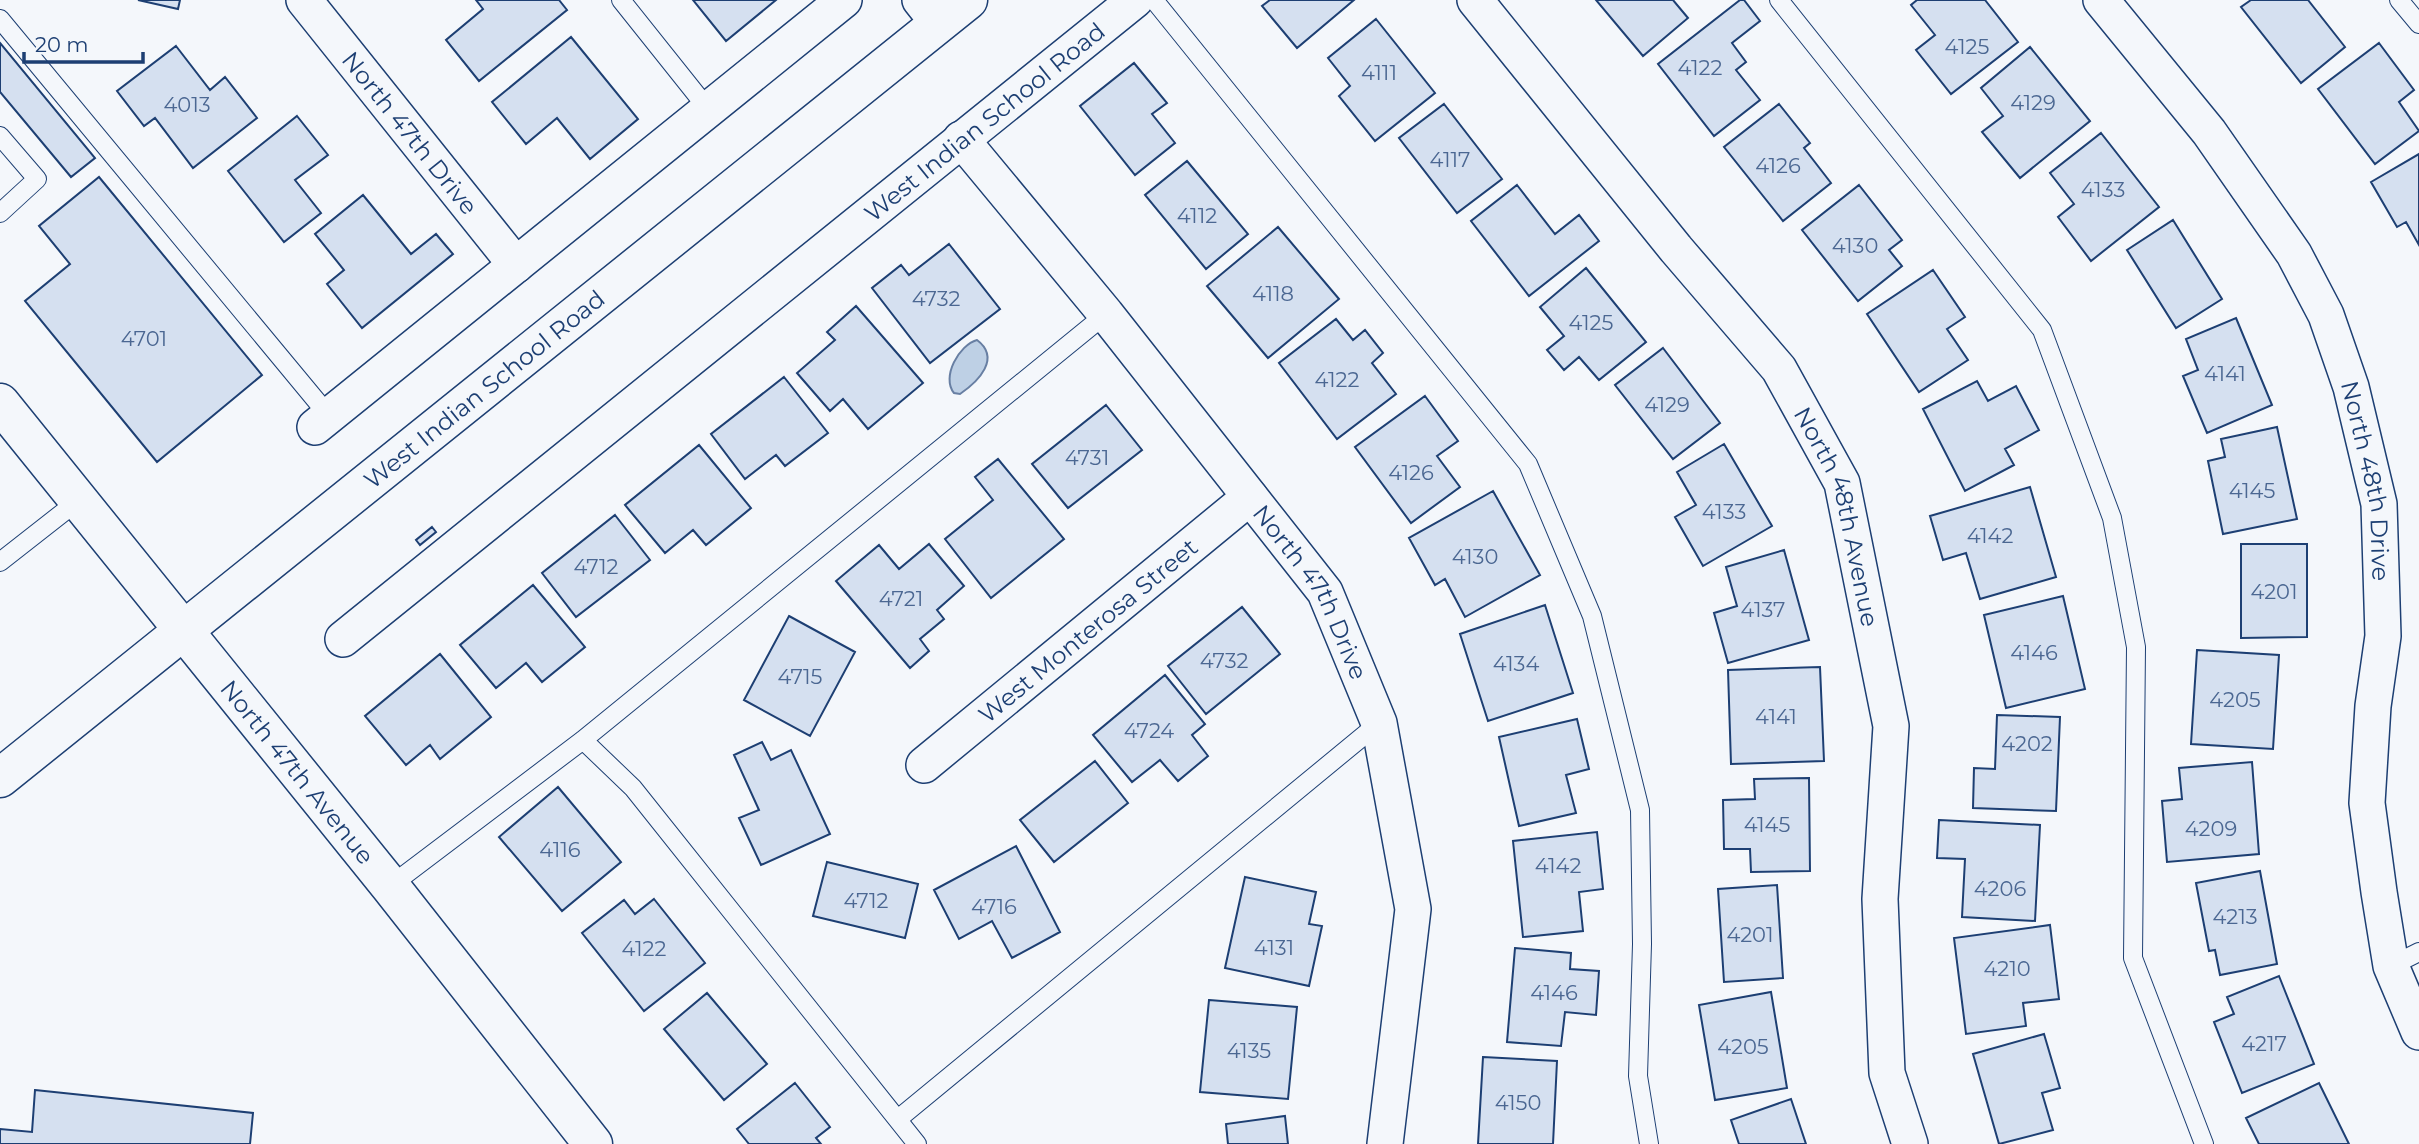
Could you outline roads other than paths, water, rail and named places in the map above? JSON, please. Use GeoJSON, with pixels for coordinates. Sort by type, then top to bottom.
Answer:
{"type":"FeatureCollection","features":[{"type":"Feature","properties":{"kind":"main road","name":"West Indian School Road"},"geometry":{"type":"LineString","coordinates":[[0,778],[184,630],[929,12],[968,0]]}},
{"type":"Feature","properties":{"kind":"main road","name":"North 47th Avenue"},"geometry":{"type":"LineString","coordinates":[[1,405],[390,886],[593,1144]]}},
{"type":"Feature","properties":{"kind":"street","name":"North 47th Drive"},"geometry":{"type":"LineString","coordinates":[[304,0],[516,265]]}},
{"type":"Feature","properties":{"kind":"street"},"geometry":{"type":"LineString","coordinates":[[322,421],[844,0]]}},
{"type":"Feature","properties":{"kind":"street","name":"West Indian School Road"},"geometry":{"type":"LineString","coordinates":[[343,639],[1135,0]]}},
{"type":"Feature","properties":{"kind":"street","name":"North 48th Avenue"},"geometry":{"type":"LineString","coordinates":[[1475,0],[1676,249],[1779,369],[1842,483],[1892,726],[1880,899],[1887,1073],[1910,1144]]}},
{"type":"Feature","properties":{"kind":"street","name":"North 48th Drive"},"geometry":{"type":"LineString","coordinates":[[2101,0],[2209,132],[2294,254],[2326,315],[2351,387],[2379,504],[2383,636],[2373,706],[2367,803],[2379,892],[2405,959],[2419,1032]]}},
{"type":"Feature","properties":{"kind":"street","name":"North 47th Drive"},"geometry":{"type":"LineString","coordinates":[[961,139],[1106,314],[1325,592],[1379,723],[1413,909],[1385,1144]]}},
{"type":"Feature","properties":{"kind":"street","name":"West Monterosa Street"},"geometry":{"type":"LineString","coordinates":[[924,765],[1250,497]]}},
{"type":"Feature","properties":{"kind":"lane"},"geometry":{"type":"LineString","coordinates":[[621,0],[708,109]]}},
{"type":"Feature","properties":{"kind":"lane"},"geometry":{"type":"LineString","coordinates":[[1154,0],[1528,464],[1592,616],[1640,810],[1642,944],[1638,1076],[1649,1144]]}},
{"type":"Feature","properties":{"kind":"lane"},"geometry":{"type":"LineString","coordinates":[[1779,0],[2042,330],[2112,518],[2136,647],[2133,958],[2204,1144]]}},
{"type":"Feature","properties":{"kind":"lane"},"geometry":{"type":"LineString","coordinates":[[2399,0],[2419,24]]}},
{"type":"Feature","properties":{"kind":"lane"},"geometry":{"type":"LineString","coordinates":[[0,19],[322,421]]}},
{"type":"Feature","properties":{"kind":"lane"},"geometry":{"type":"LineString","coordinates":[[0,136],[37,179],[0,213]]}},
{"type":"Feature","properties":{"kind":"lane"},"geometry":{"type":"LineString","coordinates":[[390,886],[583,740],[1106,314]]}},
{"type":"Feature","properties":{"kind":"lane"},"geometry":{"type":"LineString","coordinates":[[0,562],[79,500]]}},
{"type":"Feature","properties":{"kind":"lane"},"geometry":{"type":"LineString","coordinates":[[898,1119],[1379,723]]}},
{"type":"Feature","properties":{"kind":"lane"},"geometry":{"type":"LineString","coordinates":[[583,740],[633,789],[918,1144]]}},
{"type":"Feature","properties":{"kind":"water"},"geometry":{"type":"Polygon","coordinates":[[[977,340],[987,354],[985,369],[967,389],[960,394],[954,393],[950,379],[954,362],[964,348],[977,340]]]}}]}
